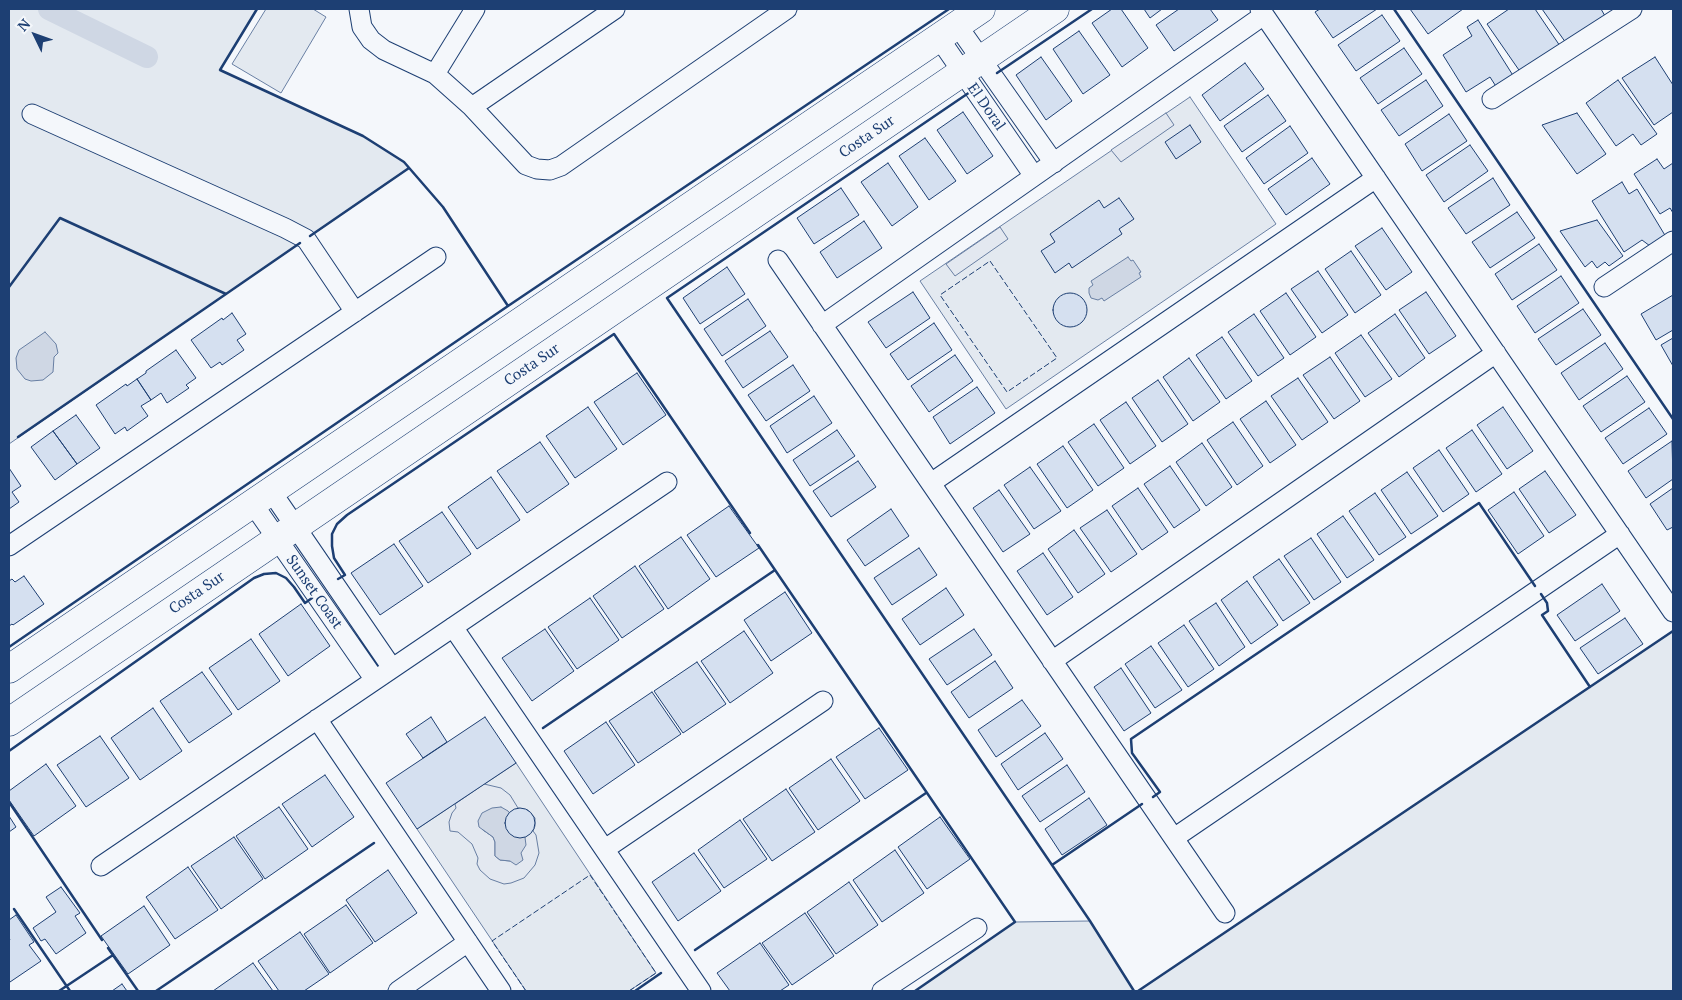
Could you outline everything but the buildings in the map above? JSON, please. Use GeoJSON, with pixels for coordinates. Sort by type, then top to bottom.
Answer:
{"type":"FeatureCollection","features":[{"type":"Feature","properties":{"kind":"street"},"geometry":{"type":"LineString","coordinates":[[359,9],[362,27],[371,40],[384,50],[436,74],[472,106],[526,166],[550,170],[561,166],[787,9]]}},
{"type":"Feature","properties":{"kind":"street"},"geometry":{"type":"LineString","coordinates":[[436,74],[475,9]]}},
{"type":"Feature","properties":{"kind":"street"},"geometry":{"type":"LineString","coordinates":[[472,106],[616,9]]}},
{"type":"Feature","properties":{"kind":"street"},"geometry":{"type":"LineString","coordinates":[[9,669],[982,9]]}},
{"type":"Feature","properties":{"kind":"street","name":"Costa Sur"},"geometry":{"type":"LineString","coordinates":[[9,722],[1055,9]]}},
{"type":"Feature","properties":{"kind":"street"},"geometry":{"type":"LineString","coordinates":[[1492,99],[1632,9]]}},
{"type":"Feature","properties":{"kind":"street"},"geometry":{"type":"LineString","coordinates":[[822,325],[1054,162],[1262,12],[1673,612]]}},
{"type":"Feature","properties":{"kind":"street","name":"El Doral"},"geometry":{"type":"LineString","coordinates":[[948,32],[972,66],[1054,162]]}},
{"type":"Feature","properties":{"kind":"street","name":"El Doral"},"geometry":{"type":"LineString","coordinates":[[972,66],[1034,176]]}},
{"type":"Feature","properties":{"kind":"street"},"geometry":{"type":"LineString","coordinates":[[32,114],[306,239],[355,312]]}},
{"type":"Feature","properties":{"kind":"street"},"geometry":{"type":"LineString","coordinates":[[931,483],[1376,178]]}},
{"type":"Feature","properties":{"kind":"street"},"geometry":{"type":"LineString","coordinates":[[1604,287],[1673,241]]}},
{"type":"Feature","properties":{"kind":"street"},"geometry":{"type":"LineString","coordinates":[[9,546],[436,257]]}},
{"type":"Feature","properties":{"kind":"street"},"geometry":{"type":"LineString","coordinates":[[778,260],[1225,913]]}},
{"type":"Feature","properties":{"kind":"street"},"geometry":{"type":"LineString","coordinates":[[1052,661],[1496,353]]}},
{"type":"Feature","properties":{"kind":"street"},"geometry":{"type":"LineString","coordinates":[[101,866],[667,482]]}},
{"type":"Feature","properties":{"kind":"street","name":"Sunset Coast"},"geometry":{"type":"LineString","coordinates":[[262,497],[286,533],[375,680]]}},
{"type":"Feature","properties":{"kind":"street","name":"Sunset Coast"},"geometry":{"type":"LineString","coordinates":[[286,533],[392,668]]}},
{"type":"Feature","properties":{"kind":"street"},"geometry":{"type":"LineString","coordinates":[[1174,838],[1620,534]]}},
{"type":"Feature","properties":{"kind":"street"},"geometry":{"type":"LineString","coordinates":[[454,627],[701,991]]}},
{"type":"Feature","properties":{"kind":"street"},"geometry":{"type":"LineString","coordinates":[[605,849],[823,701]]}},
{"type":"Feature","properties":{"kind":"street"},"geometry":{"type":"LineString","coordinates":[[317,719],[501,991]]}},
{"type":"Feature","properties":{"kind":"street"},"geometry":{"type":"LineString","coordinates":[[882,991],[977,928]]}},
{"type":"Feature","properties":{"kind":"street"},"geometry":{"type":"LineString","coordinates":[[398,991],[468,942]]}},
{"type":"Feature","properties":{"kind":"shaded area"},"geometry":{"type":"Polygon","coordinates":[[[9,9],[257,9],[220,70],[363,136],[404,162],[409,168],[9,444],[9,9]]]}},
{"type":"Feature","properties":{"kind":"shaded area"},"geometry":{"type":"Polygon","coordinates":[[[266,9],[313,9],[326,17],[281,93],[232,64],[266,9]]]}},
{"type":"Feature","properties":{"kind":"shaded area"},"geometry":{"type":"Polygon","coordinates":[[[1190,97],[1276,224],[1006,409],[920,281],[1190,97]]]}},
{"type":"Feature","properties":{"kind":"shaded area"},"geometry":{"type":"Polygon","coordinates":[[[1166,113],[1174,125],[1121,162],[1111,150],[1166,113]]]}},
{"type":"Feature","properties":{"kind":"shaded area"},"geometry":{"type":"Polygon","coordinates":[[[1000,227],[1008,239],[955,276],[946,264],[1000,227]]]}},
{"type":"Feature","properties":{"kind":"shaded area"},"geometry":{"type":"Polygon","coordinates":[[[1128,257],[1131,261],[1133,260],[1141,272],[1139,273],[1141,277],[1104,301],[1102,298],[1098,300],[1091,298],[1089,288],[1093,285],[1091,281],[1128,257]]]}},
{"type":"Feature","properties":{"kind":"shaded area"},"geometry":{"type":"Polygon","coordinates":[[[45,332],[56,344],[58,353],[54,357],[53,372],[43,380],[31,381],[25,379],[17,369],[16,358],[19,350],[45,332]]]}},
{"type":"Feature","properties":{"kind":"shaded area"},"geometry":{"type":"Polygon","coordinates":[[[1673,631],[1673,991],[1138,991],[1673,631]]]}},
{"type":"Feature","properties":{"kind":"shaded area"},"geometry":{"type":"Polygon","coordinates":[[[516,763],[656,973],[629,991],[526,991],[417,829],[516,763]]]}},
{"type":"Feature","properties":{"kind":"shaded area"},"geometry":{"type":"Polygon","coordinates":[[[484,784],[501,788],[510,795],[518,808],[528,810],[535,818],[533,831],[536,835],[539,853],[535,865],[524,878],[504,884],[490,879],[480,870],[477,864],[478,858],[472,844],[458,832],[450,831],[449,822],[456,808],[455,804],[484,784]],[[483,830],[493,837],[495,856],[500,860],[510,861],[521,853],[483,830]]]}},
{"type":"Feature","properties":{"kind":"shaded area"},"geometry":{"type":"Polygon","coordinates":[[[501,807],[508,811],[524,830],[526,845],[521,853],[523,860],[516,865],[510,861],[500,860],[495,856],[493,837],[479,827],[478,821],[482,813],[492,808],[501,807]]]}},
{"type":"Feature","properties":{"kind":"shaded area"},"geometry":{"type":"Polygon","coordinates":[[[1090,921],[1134,991],[915,991],[1015,922],[1090,921]]]}},
{"type":"Feature","properties":{"kind":"waterway"},"geometry":{"type":"LineString","coordinates":[[49,9],[147,57]]}},
{"type":"Feature","properties":{"kind":"fence"},"geometry":{"type":"LineString","coordinates":[[990,261],[1057,358],[1007,392],[940,295],[990,261]]}},
{"type":"Feature","properties":{"kind":"fence"},"geometry":{"type":"LineString","coordinates":[[526,991],[492,941],[590,875],[656,973],[629,991]]}},
{"type":"Feature","properties":{"kind":"wall"},"geometry":{"type":"LineString","coordinates":[[257,9],[220,70],[363,136],[404,162],[443,207],[508,306],[949,9]]}},
{"type":"Feature","properties":{"kind":"wall"},"geometry":{"type":"LineString","coordinates":[[997,73],[1092,9]]}},
{"type":"Feature","properties":{"kind":"wall"},"geometry":{"type":"LineString","coordinates":[[1394,9],[1673,419]]}},
{"type":"Feature","properties":{"kind":"wall"},"geometry":{"type":"LineString","coordinates":[[970,92],[667,298],[1090,921],[1134,991]]}},
{"type":"Feature","properties":{"kind":"wall"},"geometry":{"type":"LineString","coordinates":[[310,236],[409,168]]}},
{"type":"Feature","properties":{"kind":"wall"},"geometry":{"type":"LineString","coordinates":[[9,287],[60,218],[226,294],[300,243]]}},
{"type":"Feature","properties":{"kind":"wall"},"geometry":{"type":"LineString","coordinates":[[18,437],[226,294]]}},
{"type":"Feature","properties":{"kind":"wall"},"geometry":{"type":"LineString","coordinates":[[9,647],[508,306]]}},
{"type":"Feature","properties":{"kind":"wall"},"geometry":{"type":"LineString","coordinates":[[338,579],[345,575],[334,558],[332,534],[337,524],[347,515],[614,334],[750,533]]}},
{"type":"Feature","properties":{"kind":"wall"},"geometry":{"type":"LineString","coordinates":[[1153,797],[1160,792],[1132,753],[1131,739],[1479,503],[1535,586]]}},
{"type":"Feature","properties":{"kind":"wall"},"geometry":{"type":"LineString","coordinates":[[758,545],[1015,922],[915,991]]}},
{"type":"Feature","properties":{"kind":"wall"},"geometry":{"type":"LineString","coordinates":[[543,728],[775,570]]}},
{"type":"Feature","properties":{"kind":"wall"},"geometry":{"type":"LineString","coordinates":[[9,751],[254,578],[264,574],[276,573],[286,578],[305,603],[312,598]]}},
{"type":"Feature","properties":{"kind":"wall"},"geometry":{"type":"LineString","coordinates":[[1541,594],[1547,603],[1548,611],[1542,615],[1590,687]]}},
{"type":"Feature","properties":{"kind":"wall"},"geometry":{"type":"LineString","coordinates":[[1138,991],[1673,631]]}},
{"type":"Feature","properties":{"kind":"wall"},"geometry":{"type":"LineString","coordinates":[[695,950],[926,793]]}},
{"type":"Feature","properties":{"kind":"wall"},"geometry":{"type":"LineString","coordinates":[[9,802],[102,940]]}},
{"type":"Feature","properties":{"kind":"wall"},"geometry":{"type":"LineString","coordinates":[[1052,865],[1142,804]]}},
{"type":"Feature","properties":{"kind":"wall"},"geometry":{"type":"LineString","coordinates":[[156,991],[374,843]]}},
{"type":"Feature","properties":{"kind":"wall"},"geometry":{"type":"LineString","coordinates":[[14,909],[70,991]]}},
{"type":"Feature","properties":{"kind":"wall"},"geometry":{"type":"LineString","coordinates":[[108,948],[138,991]]}},
{"type":"Feature","properties":{"kind":"wall"},"geometry":{"type":"LineString","coordinates":[[59,991],[113,955]]}},
{"type":"Feature","properties":{"kind":"wall"},"geometry":{"type":"LineString","coordinates":[[635,991],[661,973]]}}]}
